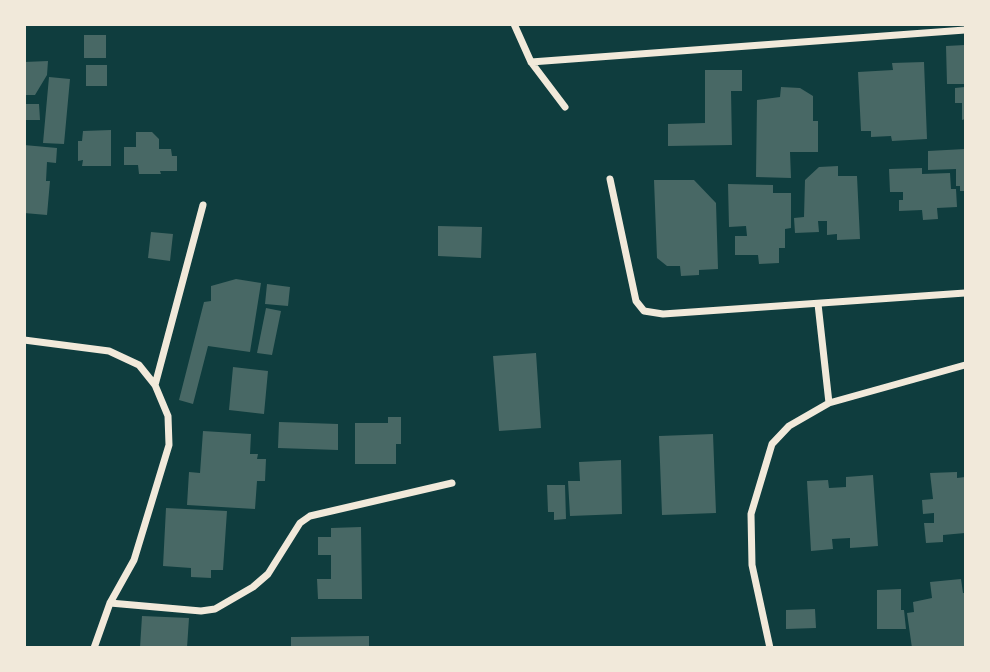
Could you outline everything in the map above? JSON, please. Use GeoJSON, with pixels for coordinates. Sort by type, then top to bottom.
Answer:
{"type":"FeatureCollection","features":[{"type":"Feature","properties":{"kind":"street"},"geometry":{"type":"LineString","coordinates":[[514,24],[531,62],[565,107]]}},
{"type":"Feature","properties":{"kind":"street"},"geometry":{"type":"LineString","coordinates":[[531,62],[965,30]]}},
{"type":"Feature","properties":{"kind":"street"},"geometry":{"type":"LineString","coordinates":[[610,179],[636,301],[645,311],[663,314],[965,293]]}},
{"type":"Feature","properties":{"kind":"street"},"geometry":{"type":"LineString","coordinates":[[155,385],[203,205]]}},
{"type":"Feature","properties":{"kind":"street"},"geometry":{"type":"LineString","coordinates":[[818,304],[829,403]]}},
{"type":"Feature","properties":{"kind":"street"},"geometry":{"type":"LineString","coordinates":[[24,340],[109,351],[139,365],[155,385],[168,416],[169,445],[134,560],[110,603],[94,648]]}},
{"type":"Feature","properties":{"kind":"street"},"geometry":{"type":"LineString","coordinates":[[770,648],[752,565],[751,514],[772,444],[789,426],[829,403],[965,365]]}},
{"type":"Feature","properties":{"kind":"street"},"geometry":{"type":"LineString","coordinates":[[110,603],[201,611],[215,608],[253,587],[268,574],[300,523],[310,516],[452,483]]}},
{"type":"Feature","properties":{"kind":"building"},"geometry":{"type":"Polygon","coordinates":[[[84,35],[106,35],[106,58],[84,58],[84,35]]]}},
{"type":"Feature","properties":{"kind":"building"},"geometry":{"type":"Polygon","coordinates":[[[965,45],[965,84],[947,84],[946,46],[965,45]]]}},
{"type":"Feature","properties":{"kind":"building"},"geometry":{"type":"Polygon","coordinates":[[[48,61],[47,75],[35,95],[24,95],[24,62],[48,61]]]}},
{"type":"Feature","properties":{"kind":"building"},"geometry":{"type":"Polygon","coordinates":[[[924,62],[927,139],[892,141],[891,136],[871,137],[871,131],[861,131],[858,72],[893,70],[892,63],[924,62]]]}},
{"type":"Feature","properties":{"kind":"building"},"geometry":{"type":"Polygon","coordinates":[[[86,65],[107,65],[107,86],[86,86],[86,65]]]}},
{"type":"Feature","properties":{"kind":"building"},"geometry":{"type":"Polygon","coordinates":[[[705,70],[742,70],[742,91],[731,91],[732,145],[668,146],[668,124],[705,123],[705,70]]]}},
{"type":"Feature","properties":{"kind":"building"},"geometry":{"type":"Polygon","coordinates":[[[49,77],[70,79],[64,144],[43,143],[49,77]]]}},
{"type":"Feature","properties":{"kind":"building"},"geometry":{"type":"Polygon","coordinates":[[[781,87],[800,88],[813,96],[813,121],[818,121],[818,152],[790,152],[791,178],[756,177],[757,100],[780,97],[781,87]]]}},
{"type":"Feature","properties":{"kind":"building"},"geometry":{"type":"Polygon","coordinates":[[[965,87],[965,119],[962,120],[962,103],[955,103],[955,88],[965,87]]]}},
{"type":"Feature","properties":{"kind":"building"},"geometry":{"type":"Polygon","coordinates":[[[24,104],[39,104],[40,120],[24,120],[24,104]]]}},
{"type":"Feature","properties":{"kind":"building"},"geometry":{"type":"Polygon","coordinates":[[[111,130],[111,166],[82,166],[83,160],[78,161],[78,141],[82,141],[83,131],[111,130]]]}},
{"type":"Feature","properties":{"kind":"building"},"geometry":{"type":"Polygon","coordinates":[[[136,132],[152,132],[159,139],[159,149],[171,149],[172,156],[177,156],[177,171],[139,174],[138,165],[124,165],[124,147],[136,147],[136,132]]]}},
{"type":"Feature","properties":{"kind":"building"},"geometry":{"type":"Polygon","coordinates":[[[24,145],[57,148],[56,163],[47,162],[46,181],[50,181],[47,215],[24,213],[24,145]]]}},
{"type":"Feature","properties":{"kind":"building"},"geometry":{"type":"Polygon","coordinates":[[[965,149],[965,191],[960,191],[960,186],[956,186],[956,169],[928,170],[928,151],[965,149]]]}},
{"type":"Feature","properties":{"kind":"building"},"geometry":{"type":"Polygon","coordinates":[[[838,166],[838,176],[857,176],[860,239],[837,240],[837,234],[827,235],[827,221],[818,221],[819,232],[795,233],[794,218],[804,217],[805,180],[819,167],[838,166]]]}},
{"type":"Feature","properties":{"kind":"building"},"geometry":{"type":"Polygon","coordinates":[[[922,168],[922,174],[950,173],[951,189],[956,189],[957,207],[937,208],[938,219],[923,220],[922,210],[899,211],[899,200],[903,200],[903,192],[890,192],[889,169],[922,168]]]}},
{"type":"Feature","properties":{"kind":"building"},"geometry":{"type":"Polygon","coordinates":[[[654,180],[694,180],[716,203],[718,269],[699,270],[699,275],[681,276],[680,266],[667,266],[657,258],[654,180]]]}},
{"type":"Feature","properties":{"kind":"building"},"geometry":{"type":"Polygon","coordinates":[[[728,184],[773,185],[773,193],[791,193],[791,228],[785,229],[785,248],[779,248],[779,263],[759,264],[758,255],[735,255],[735,236],[747,236],[746,226],[729,227],[728,184]]]}},
{"type":"Feature","properties":{"kind":"building"},"geometry":{"type":"Polygon","coordinates":[[[438,226],[482,227],[481,258],[438,256],[438,226]]]}},
{"type":"Feature","properties":{"kind":"building"},"geometry":{"type":"Polygon","coordinates":[[[151,232],[173,234],[170,261],[148,258],[151,232]]]}},
{"type":"Feature","properties":{"kind":"building"},"geometry":{"type":"Polygon","coordinates":[[[236,279],[261,283],[250,352],[208,346],[193,404],[179,400],[204,302],[211,301],[211,286],[236,279]]]}},
{"type":"Feature","properties":{"kind":"building"},"geometry":{"type":"Polygon","coordinates":[[[267,284],[290,287],[288,306],[265,304],[267,284]]]}},
{"type":"Feature","properties":{"kind":"building"},"geometry":{"type":"Polygon","coordinates":[[[266,308],[281,311],[272,355],[257,353],[266,308]]]}},
{"type":"Feature","properties":{"kind":"building"},"geometry":{"type":"Polygon","coordinates":[[[536,353],[541,428],[499,431],[493,356],[536,353]]]}},
{"type":"Feature","properties":{"kind":"building"},"geometry":{"type":"Polygon","coordinates":[[[233,367],[268,371],[264,414],[229,410],[233,367]]]}},
{"type":"Feature","properties":{"kind":"building"},"geometry":{"type":"Polygon","coordinates":[[[388,417],[401,417],[401,444],[396,444],[396,464],[355,464],[355,423],[388,423],[388,417]]]}},
{"type":"Feature","properties":{"kind":"building"},"geometry":{"type":"Polygon","coordinates":[[[279,422],[338,424],[338,450],[278,448],[279,422]]]}},
{"type":"Feature","properties":{"kind":"building"},"geometry":{"type":"Polygon","coordinates":[[[203,431],[251,434],[250,454],[258,454],[257,459],[266,459],[265,481],[257,481],[255,509],[187,505],[189,472],[200,473],[203,431]]]}},
{"type":"Feature","properties":{"kind":"building"},"geometry":{"type":"Polygon","coordinates":[[[713,434],[716,513],[662,515],[659,436],[713,434]]]}},
{"type":"Feature","properties":{"kind":"building"},"geometry":{"type":"Polygon","coordinates":[[[621,460],[622,514],[570,516],[568,481],[580,481],[579,462],[621,460]]]}},
{"type":"Feature","properties":{"kind":"building"},"geometry":{"type":"Polygon","coordinates":[[[957,472],[957,478],[965,477],[965,533],[943,535],[943,542],[926,543],[924,523],[934,523],[934,513],[923,514],[922,500],[933,499],[930,473],[957,472]]]}},
{"type":"Feature","properties":{"kind":"building"},"geometry":{"type":"Polygon","coordinates":[[[873,475],[878,546],[850,548],[850,538],[832,539],[833,549],[811,551],[807,481],[828,480],[829,488],[846,487],[846,477],[873,475]]]}},
{"type":"Feature","properties":{"kind":"building"},"geometry":{"type":"Polygon","coordinates":[[[547,485],[565,485],[566,519],[554,520],[554,512],[548,512],[547,485]]]}},
{"type":"Feature","properties":{"kind":"building"},"geometry":{"type":"Polygon","coordinates":[[[166,508],[227,511],[223,570],[211,570],[211,578],[191,577],[191,568],[163,566],[166,508]]]}},
{"type":"Feature","properties":{"kind":"building"},"geometry":{"type":"Polygon","coordinates":[[[361,527],[362,599],[318,599],[317,579],[331,579],[331,555],[318,555],[318,537],[331,537],[331,528],[361,527]]]}},
{"type":"Feature","properties":{"kind":"building"},"geometry":{"type":"Polygon","coordinates":[[[961,579],[965,593],[965,648],[912,648],[907,613],[914,612],[913,602],[932,598],[930,582],[961,579]]]}},
{"type":"Feature","properties":{"kind":"building"},"geometry":{"type":"Polygon","coordinates":[[[901,589],[901,610],[904,610],[906,629],[877,629],[877,590],[901,589]]]}},
{"type":"Feature","properties":{"kind":"building"},"geometry":{"type":"Polygon","coordinates":[[[815,609],[816,628],[786,629],[786,610],[815,609]]]}},
{"type":"Feature","properties":{"kind":"building"},"geometry":{"type":"Polygon","coordinates":[[[142,616],[189,618],[187,648],[140,648],[142,616]]]}},
{"type":"Feature","properties":{"kind":"building"},"geometry":{"type":"Polygon","coordinates":[[[369,636],[369,648],[291,648],[291,637],[369,636]]]}}]}
